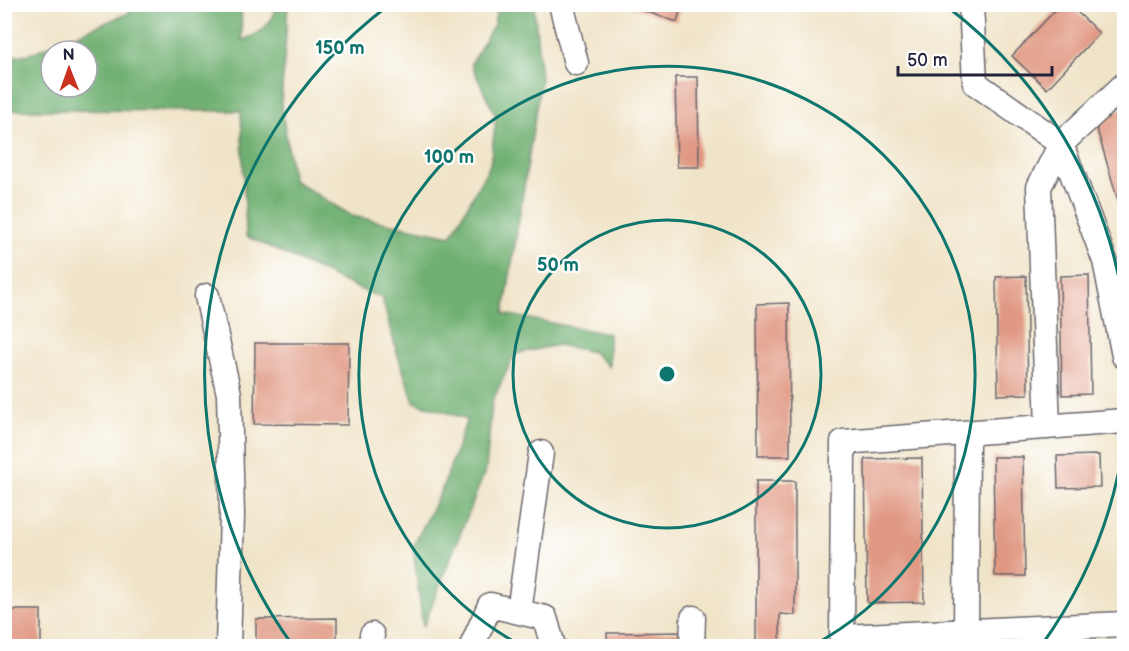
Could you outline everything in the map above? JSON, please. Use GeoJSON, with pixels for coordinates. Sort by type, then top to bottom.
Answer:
{"type":"FeatureCollection","features":[{"type":"Feature","properties":{"kind":"lane"},"geometry":{"type":"LineString","coordinates":[[561,4],[576,63]]}},
{"type":"Feature","properties":{"kind":"lane"},"geometry":{"type":"LineString","coordinates":[[970,4],[975,83],[1060,144],[1105,261],[1125,356]]}},
{"type":"Feature","properties":{"kind":"lane"},"geometry":{"type":"LineString","coordinates":[[1048,427],[1040,187],[1060,144],[1125,85]]}},
{"type":"Feature","properties":{"kind":"lane"},"geometry":{"type":"LineString","coordinates":[[207,296],[229,394],[232,515],[228,646]]}},
{"type":"Feature","properties":{"kind":"lane"},"geometry":{"type":"LineString","coordinates":[[1111,632],[967,639],[842,637],[843,442],[1125,421]]}},
{"type":"Feature","properties":{"kind":"lane"},"geometry":{"type":"LineString","coordinates":[[967,433],[967,639]]}},
{"type":"Feature","properties":{"kind":"lane"},"geometry":{"type":"LineString","coordinates":[[519,612],[541,453]]}},
{"type":"Feature","properties":{"kind":"lane"},"geometry":{"type":"LineString","coordinates":[[472,646],[490,606],[545,618],[553,646]]}},
{"type":"Feature","properties":{"kind":"lane"},"geometry":{"type":"LineString","coordinates":[[692,646],[693,618]]}},
{"type":"Feature","properties":{"kind":"path"},"geometry":{"type":"LineString","coordinates":[[380,4],[400,8],[409,4]]}},
{"type":"Feature","properties":{"kind":"green space"},"geometry":{"type":"Polygon","coordinates":[[[131,4],[241,5],[242,40],[265,28],[276,5],[288,5],[281,104],[293,180],[352,216],[451,236],[490,165],[496,117],[471,64],[494,24],[498,5],[534,5],[541,79],[504,314],[609,334],[609,367],[593,352],[558,345],[515,354],[492,402],[486,469],[423,627],[413,547],[443,487],[467,419],[414,402],[397,353],[382,298],[246,236],[241,111],[5,110],[5,58],[39,50],[39,99],[99,99],[99,39],[66,39],[129,13],[131,4]]]}},
{"type":"Feature","properties":{"kind":"building"},"geometry":{"type":"Polygon","coordinates":[[[624,4],[682,4],[677,22],[624,4]]]}},
{"type":"Feature","properties":{"kind":"building"},"geometry":{"type":"Polygon","coordinates":[[[1061,4],[1069,4],[1099,33],[1047,89],[1012,56],[1061,4]]]}},
{"type":"Feature","properties":{"kind":"building"},"geometry":{"type":"Polygon","coordinates":[[[675,77],[698,77],[699,167],[677,167],[675,77]]]}},
{"type":"Feature","properties":{"kind":"building"},"geometry":{"type":"Polygon","coordinates":[[[1124,109],[1124,221],[1094,119],[1124,109]]]}},
{"type":"Feature","properties":{"kind":"building"},"geometry":{"type":"Polygon","coordinates":[[[1089,275],[1091,394],[1062,395],[1060,276],[1089,275]]]}},
{"type":"Feature","properties":{"kind":"building"},"geometry":{"type":"Polygon","coordinates":[[[1026,276],[1028,394],[998,395],[996,277],[1026,276]]]}},
{"type":"Feature","properties":{"kind":"building"},"geometry":{"type":"Polygon","coordinates":[[[789,303],[790,456],[758,456],[757,304],[789,303]]]}},
{"type":"Feature","properties":{"kind":"building"},"geometry":{"type":"Polygon","coordinates":[[[255,343],[349,343],[348,425],[254,424],[255,343]]]}},
{"type":"Feature","properties":{"kind":"building"},"geometry":{"type":"Polygon","coordinates":[[[1099,455],[1100,487],[1058,488],[1057,456],[1099,455]]]}},
{"type":"Feature","properties":{"kind":"building"},"geometry":{"type":"Polygon","coordinates":[[[993,457],[1023,457],[1025,576],[995,576],[993,457]]]}},
{"type":"Feature","properties":{"kind":"building"},"geometry":{"type":"Polygon","coordinates":[[[922,458],[924,602],[867,603],[865,459],[922,458]]]}},
{"type":"Feature","properties":{"kind":"building"},"geometry":{"type":"Polygon","coordinates":[[[756,481],[795,481],[795,615],[780,614],[780,646],[756,646],[756,481]]]}},
{"type":"Feature","properties":{"kind":"building"},"geometry":{"type":"Polygon","coordinates":[[[4,610],[41,610],[41,646],[4,646],[4,610]]]}},
{"type":"Feature","properties":{"kind":"building"},"geometry":{"type":"Polygon","coordinates":[[[337,618],[337,646],[256,646],[256,619],[337,618]]]}},
{"type":"Feature","properties":{"kind":"building"},"geometry":{"type":"Polygon","coordinates":[[[684,632],[684,646],[607,646],[607,633],[684,632]]]}}]}
